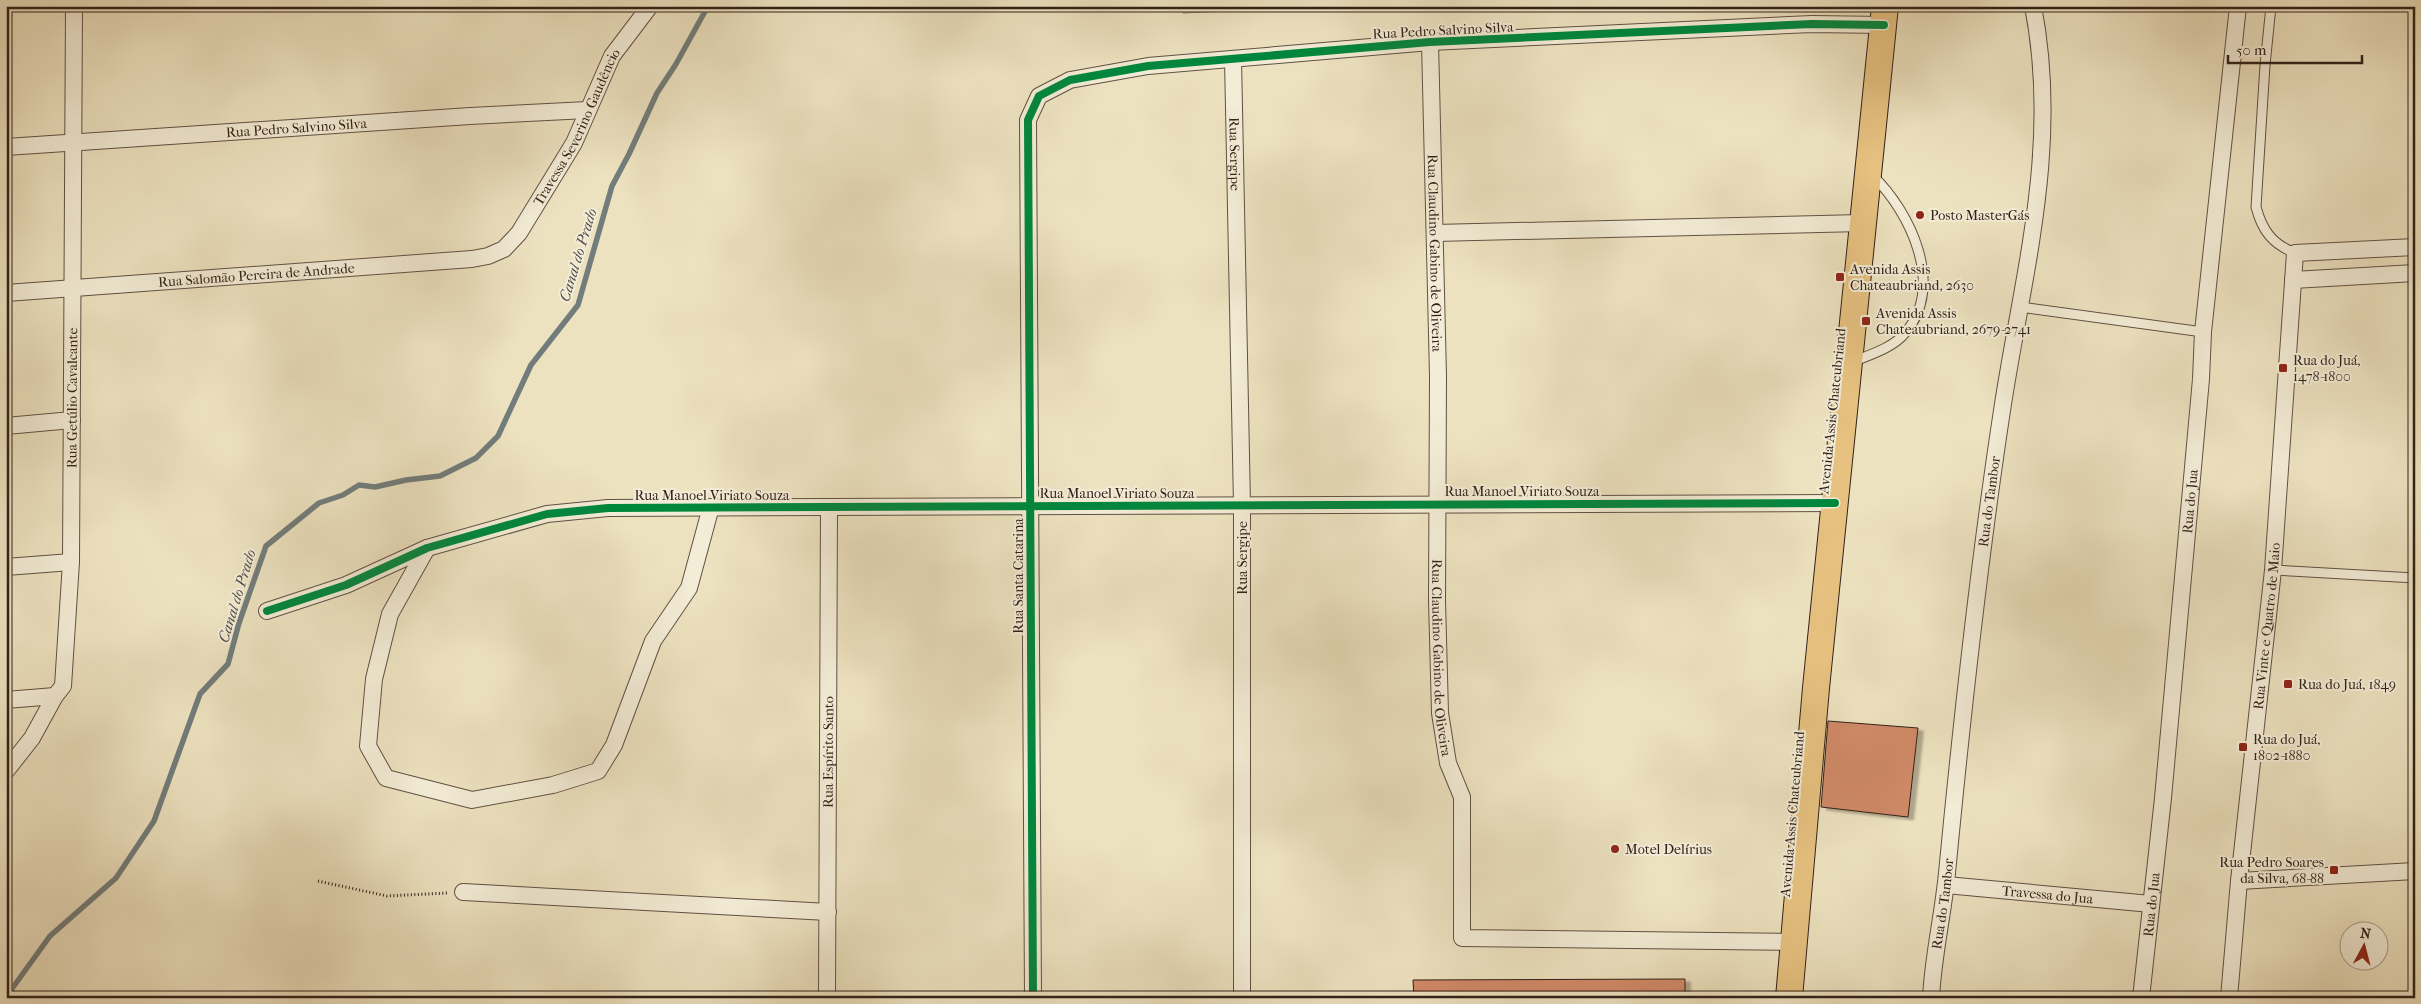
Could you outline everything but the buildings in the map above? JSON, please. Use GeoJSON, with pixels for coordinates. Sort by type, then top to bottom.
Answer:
{"type":"FeatureCollection","features":[{"type":"Feature","properties":{"kind":"main road","name":"Avenida Assis Chateubriand"},"geometry":{"type":"LineString","coordinates":[[1789,998],[1834,503],[1867,170],[1885,16]]}},
{"type":"Feature","properties":{"kind":"street","name":"Rua Getúlio Cavalcante"},"geometry":{"type":"LineString","coordinates":[[6,771],[32,738],[55,696],[63,686],[71,562],[74,6]]}},
{"type":"Feature","properties":{"kind":"street","name":"Travessa Severino Gaudêncio"},"geometry":{"type":"LineString","coordinates":[[504,249],[518,233],[574,143],[612,56],[650,6]]}},
{"type":"Feature","properties":{"kind":"street","name":"Rua do Tambor"},"geometry":{"type":"LineString","coordinates":[[1931,998],[1932,963],[1946,885],[1962,713],[1986,516],[2033,236],[2040,180],[2044,117],[2044,78],[2033,6]]}},
{"type":"Feature","properties":{"kind":"street","name":"Rua do Jua"},"geometry":{"type":"LineString","coordinates":[[2140,998],[2163,798],[2201,379],[2203,332],[2238,6]]}},
{"type":"Feature","properties":{"kind":"street","name":"Rua Pedro Salvino Silva"},"geometry":{"type":"LineString","coordinates":[[1039,96],[1070,80],[1148,66],[1430,42],[1812,24],[1885,16]]}},
{"type":"Feature","properties":{"kind":"street","name":"Rua Claudino Gabino de Oliveira"},"geometry":{"type":"LineString","coordinates":[[1430,42],[1438,376],[1437,601],[1440,713],[1448,763],[1462,797],[1462,938],[1794,942]]}},
{"type":"Feature","properties":{"kind":"street","name":"Rua Sergipe"},"geometry":{"type":"LineString","coordinates":[[1233,59],[1242,505],[1242,998]]}},
{"type":"Feature","properties":{"kind":"street","name":"Rua Santa Catarina"},"geometry":{"type":"LineString","coordinates":[[1033,998],[1028,120],[1039,96]]}},
{"type":"Feature","properties":{"kind":"street","name":"Rua Pedro Salvino Silva"},"geometry":{"type":"LineString","coordinates":[[6,147],[74,144],[451,117],[587,110]]}},
{"type":"Feature","properties":{"kind":"street"},"geometry":{"type":"LineString","coordinates":[[1435,233],[1862,223]]}},
{"type":"Feature","properties":{"kind":"street"},"geometry":{"type":"LineString","coordinates":[[2295,253],[2415,247]]}},
{"type":"Feature","properties":{"kind":"street","name":"Rua Salomão Pereira de Andrade"},"geometry":{"type":"LineString","coordinates":[[6,293],[472,259],[488,256],[504,249]]}},
{"type":"Feature","properties":{"kind":"street","name":"Rua Vinte e Quatro de Maio"},"geometry":{"type":"LineString","coordinates":[[2228,998],[2273,570],[2295,253]]}},
{"type":"Feature","properties":{"kind":"street"},"geometry":{"type":"LineString","coordinates":[[2292,280],[2415,272]]}},
{"type":"Feature","properties":{"kind":"street"},"geometry":{"type":"LineString","coordinates":[[6,426],[72,420]]}},
{"type":"Feature","properties":{"kind":"street","name":"Rua Manoel Viriato Souza"},"geometry":{"type":"LineString","coordinates":[[267,611],[346,585],[427,548],[546,514],[608,508],[1834,503]]}},
{"type":"Feature","properties":{"kind":"street"},"geometry":{"type":"LineString","coordinates":[[427,548],[390,614],[374,679],[368,746],[386,778],[472,800],[553,785],[598,771],[614,745],[653,641],[689,588],[711,507]]}},
{"type":"Feature","properties":{"kind":"street","name":"Rua Espírito Santo"},"geometry":{"type":"LineString","coordinates":[[827,998],[829,507]]}},
{"type":"Feature","properties":{"kind":"street"},"geometry":{"type":"LineString","coordinates":[[6,567],[71,562]]}},
{"type":"Feature","properties":{"kind":"street"},"geometry":{"type":"LineString","coordinates":[[6,700],[55,696]]}},
{"type":"Feature","properties":{"kind":"street"},"geometry":{"type":"LineString","coordinates":[[2239,881],[2415,871]]}},
{"type":"Feature","properties":{"kind":"street","name":"Travessa do Jua"},"geometry":{"type":"LineString","coordinates":[[1946,885],[2151,904]]}},
{"type":"Feature","properties":{"kind":"street"},"geometry":{"type":"LineString","coordinates":[[463,892],[828,912]]}},
{"type":"Feature","properties":{"kind":"lane"},"geometry":{"type":"LineString","coordinates":[[2271,6],[2265,65],[2256,207],[2262,227],[2270,239],[2282,248],[2295,253]]}},
{"type":"Feature","properties":{"kind":"lane"},"geometry":{"type":"LineString","coordinates":[[1849,363],[1878,352],[1904,335],[1918,317],[1921,300],[1922,273],[1919,252],[1911,227],[1898,204],[1867,170]]}},
{"type":"Feature","properties":{"kind":"lane"},"geometry":{"type":"LineString","coordinates":[[2020,307],[2203,332]]}},
{"type":"Feature","properties":{"kind":"lane"},"geometry":{"type":"LineString","coordinates":[[2273,570],[2415,578]]}},
{"type":"Feature","properties":{"kind":"path"},"geometry":{"type":"LineString","coordinates":[[318,881],[387,896],[463,892]]}},
{"type":"Feature","properties":{"kind":"green space"},"geometry":{"type":"Polygon","coordinates":[[[1183,6],[1338,6],[1183,13],[1183,6]]]}},
{"type":"Feature","properties":{"kind":"waterway","name":"Canal do Prado"},"geometry":{"type":"LineString","coordinates":[[6,997],[50,936],[116,878],[154,821],[200,694],[228,664],[239,623],[266,546],[319,503],[343,495],[359,485],[375,487],[406,480],[440,476],[476,458],[498,436],[531,365],[578,305],[612,186],[657,93],[676,64],[708,6]]}},
{"type":"Feature","properties":{"kind":"cycle path"},"geometry":{"type":"LineString","coordinates":[[1033,998],[1028,120],[1039,96],[1070,80],[1148,66],[1430,42],[1812,24],[1884,25]]}},
{"type":"Feature","properties":{"kind":"cycle path"},"geometry":{"type":"LineString","coordinates":[[267,611],[346,585],[427,548],[547,514],[608,508],[1835,503]]}},
{"type":"Feature","properties":{"kind":"place","name":"Posto MasterGás"},"geometry":{"type":"Point","coordinates":[1920,215]}},
{"type":"Feature","properties":{"kind":"place","name":"Avenida Assis Chateaubriand, 2630"},"geometry":{"type":"Point","coordinates":[1840,277]}},
{"type":"Feature","properties":{"kind":"place","name":"Avenida Assis Chateaubriand, 2679-2741"},"geometry":{"type":"Point","coordinates":[1866,321]}},
{"type":"Feature","properties":{"kind":"place","name":"Rua do Juá, 1478-1800"},"geometry":{"type":"Point","coordinates":[2283,368]}},
{"type":"Feature","properties":{"kind":"place","name":"Rua do Juá, 1849"},"geometry":{"type":"Point","coordinates":[2288,684]}},
{"type":"Feature","properties":{"kind":"place","name":"Rua do Juá, 1802-1880"},"geometry":{"type":"Point","coordinates":[2243,747]}},
{"type":"Feature","properties":{"kind":"place","name":"Motel Delírius"},"geometry":{"type":"Point","coordinates":[1615,849]}},
{"type":"Feature","properties":{"kind":"place","name":"Rua Pedro Soares da Silva, 68-88"},"geometry":{"type":"Point","coordinates":[2334,870]}}]}
